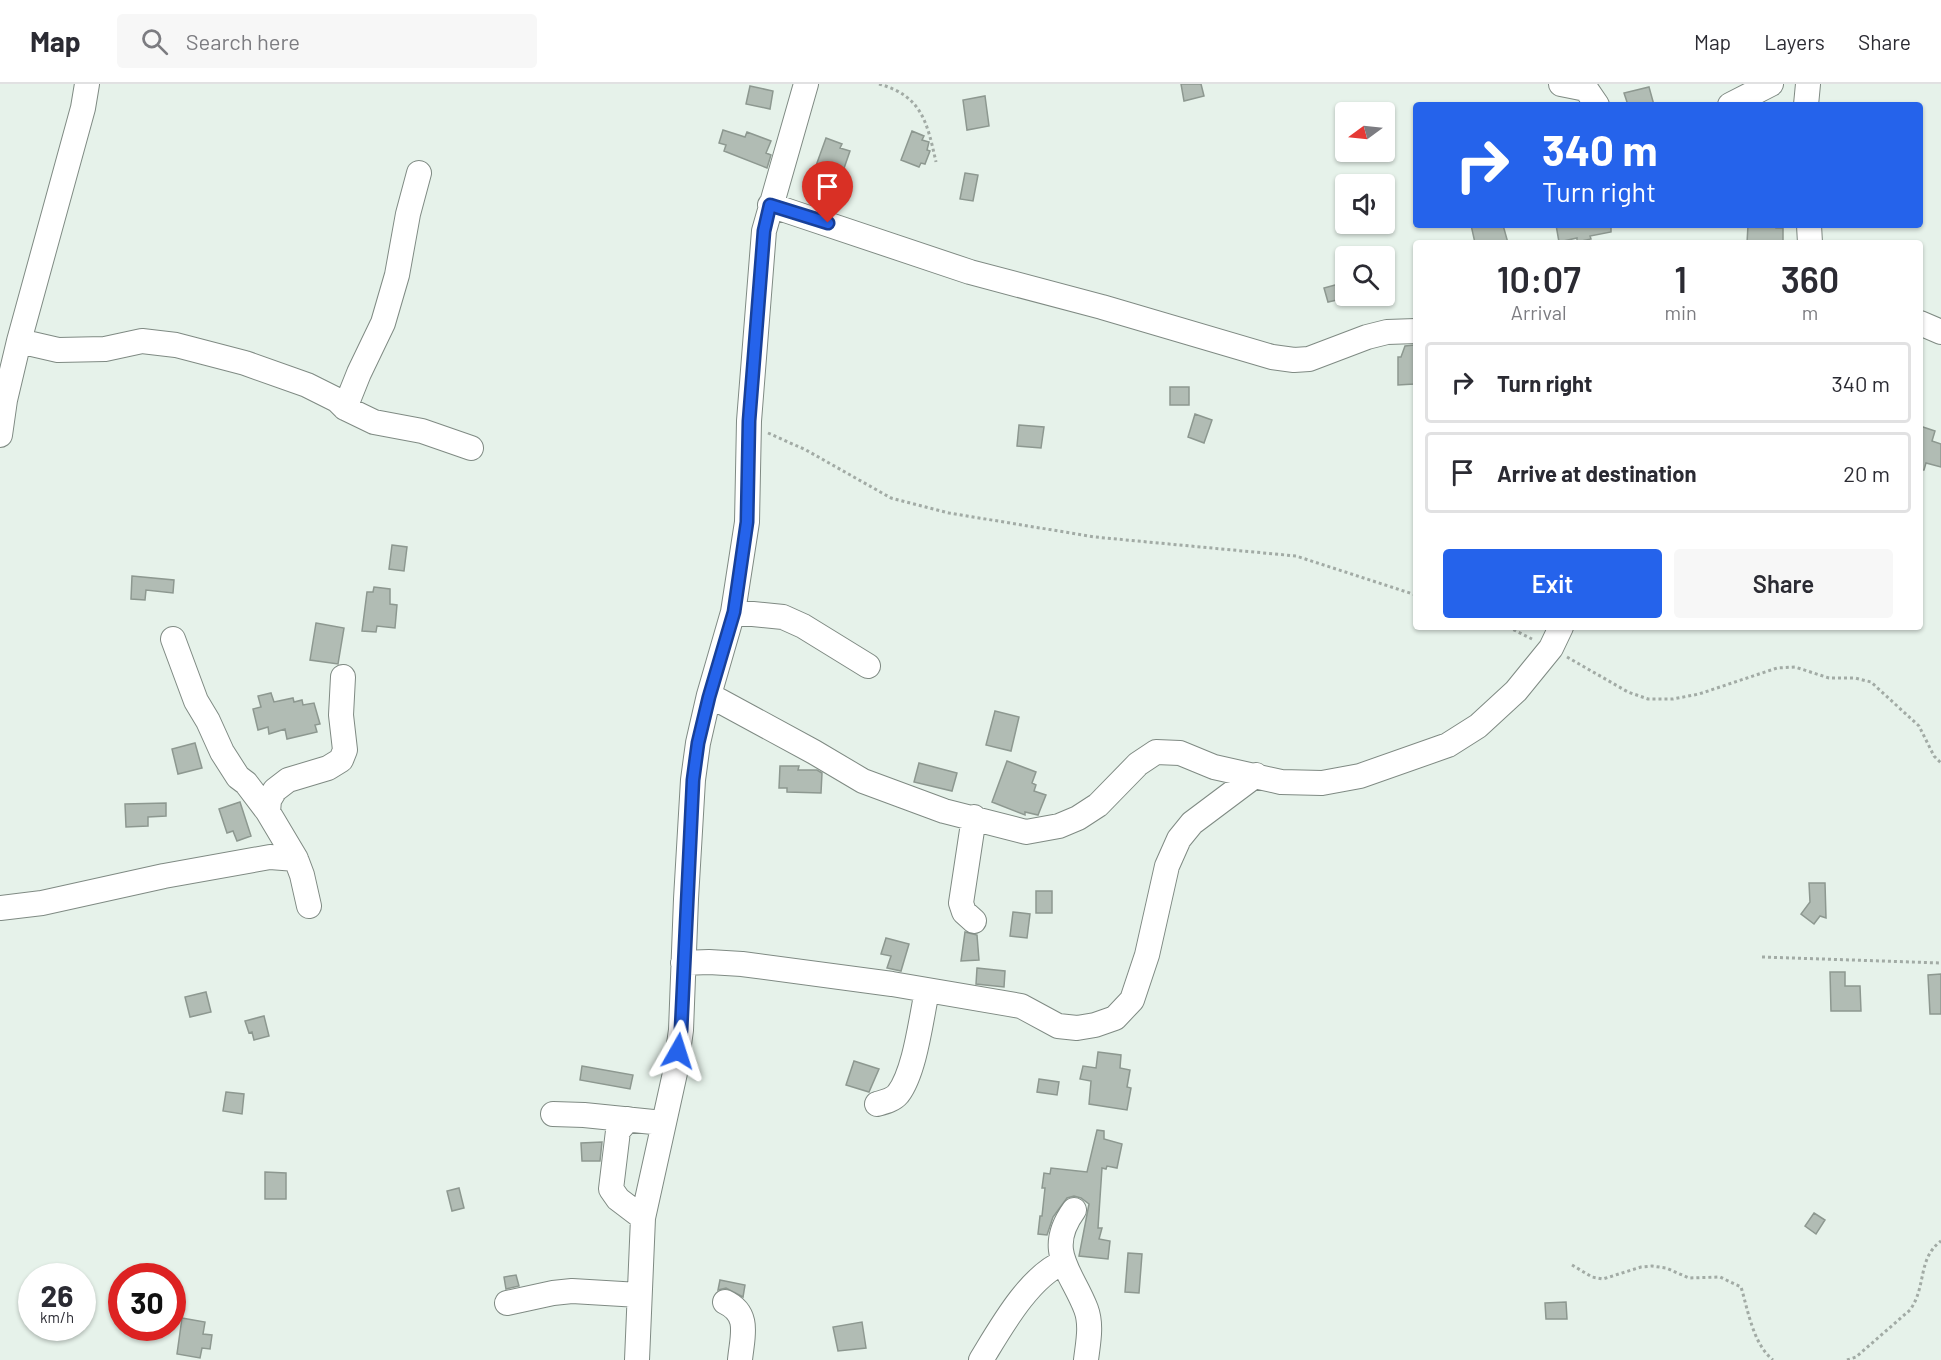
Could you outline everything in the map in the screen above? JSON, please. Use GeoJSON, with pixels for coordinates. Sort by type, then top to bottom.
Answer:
{"type":"FeatureCollection","features":[{"type":"Feature","properties":{"kind":"street"},"geometry":{"type":"LineString","coordinates":[[0,435],[5,400],[19,341],[83,108],[87,84]]}},
{"type":"Feature","properties":{"kind":"street"},"geometry":{"type":"LineString","coordinates":[[637,1360],[643,1218],[675,1073],[681,1030],[693,780],[698,743],[709,694],[734,612],[747,522],[749,428],[764,231],[806,84]]}},
{"type":"Feature","properties":{"kind":"street"},"geometry":{"type":"LineString","coordinates":[[1562,84],[1586,89],[1595,102]]}},
{"type":"Feature","properties":{"kind":"street"},"geometry":{"type":"LineString","coordinates":[[1736,102],[1771,84]]}},
{"type":"Feature","properties":{"kind":"street"},"geometry":{"type":"LineString","coordinates":[[1806,102],[1808,84]]}},
{"type":"Feature","properties":{"kind":"street"},"geometry":{"type":"LineString","coordinates":[[345,408],[363,363],[383,323],[397,275],[408,213],[419,173]]}},
{"type":"Feature","properties":{"kind":"street"},"geometry":{"type":"LineString","coordinates":[[770,205],[970,272],[1102,307],[1272,357],[1294,360],[1309,359],[1367,337],[1388,332],[1413,331]]}},
{"type":"Feature","properties":{"kind":"street"},"geometry":{"type":"LineString","coordinates":[[1923,324],[1941,332]]}},
{"type":"Feature","properties":{"kind":"street"},"geometry":{"type":"LineString","coordinates":[[19,341],[58,350],[105,349],[142,341],[176,345],[245,363],[307,385],[374,422],[422,431],[471,448]]}},
{"type":"Feature","properties":{"kind":"street"},"geometry":{"type":"LineString","coordinates":[[734,612],[783,617],[803,626],[868,666]]}},
{"type":"Feature","properties":{"kind":"street"},"geometry":{"type":"LineString","coordinates":[[709,694],[863,781],[944,811],[1026,832],[1059,826],[1078,818],[1098,805],[1138,764],[1156,752],[1180,753],[1214,767],[1281,782],[1336,782],[1360,776],[1448,745],[1478,726],[1516,691],[1556,637]]}},
{"type":"Feature","properties":{"kind":"street"},"geometry":{"type":"LineString","coordinates":[[173,639],[195,701],[208,721],[222,752],[238,777],[246,783],[268,812],[296,859],[309,906]]}},
{"type":"Feature","properties":{"kind":"street"},"geometry":{"type":"LineString","coordinates":[[268,812],[268,800],[275,790],[288,780],[328,768],[342,760],[345,750],[341,715],[343,677]]}},
{"type":"Feature","properties":{"kind":"street"},"geometry":{"type":"LineString","coordinates":[[683,963],[742,964],[892,984],[1021,1006],[1058,1026],[1077,1028],[1115,1018],[1132,1000],[1147,955],[1167,866],[1179,839],[1192,823],[1256,775]]}},
{"type":"Feature","properties":{"kind":"street"},"geometry":{"type":"LineString","coordinates":[[974,817],[961,903],[964,912],[974,921]]}},
{"type":"Feature","properties":{"kind":"street"},"geometry":{"type":"LineString","coordinates":[[0,908],[42,903],[164,876],[270,857],[296,859]]}},
{"type":"Feature","properties":{"kind":"street"},"geometry":{"type":"LineString","coordinates":[[877,1104],[897,1095],[903,1083],[912,1061],[927,991]]}},
{"type":"Feature","properties":{"kind":"street"},"geometry":{"type":"LineString","coordinates":[[553,1114],[584,1114],[663,1123]]}},
{"type":"Feature","properties":{"kind":"street"},"geometry":{"type":"LineString","coordinates":[[628,1119],[618,1131],[611,1189],[618,1199],[643,1218]]}},
{"type":"Feature","properties":{"kind":"street"},"geometry":{"type":"LineString","coordinates":[[1074,1210],[1068,1219],[1061,1245],[1064,1262],[1073,1285],[1087,1310],[1089,1338],[1086,1360]]}},
{"type":"Feature","properties":{"kind":"street"},"geometry":{"type":"LineString","coordinates":[[981,1360],[999,1330],[1036,1280],[1048,1269],[1064,1262]]}},
{"type":"Feature","properties":{"kind":"street"},"geometry":{"type":"LineString","coordinates":[[507,1303],[572,1291],[639,1295]]}},
{"type":"Feature","properties":{"kind":"street"},"geometry":{"type":"LineString","coordinates":[[724,1302],[734,1306],[742,1320],[741,1360]]}},
{"type":"Feature","properties":{"kind":"path"},"geometry":{"type":"LineString","coordinates":[[879,84],[907,95],[915,104],[931,140],[936,162]]}},
{"type":"Feature","properties":{"kind":"path"},"geometry":{"type":"LineString","coordinates":[[749,428],[770,434],[806,450],[891,498],[949,513],[1095,537],[1296,556],[1413,594]]}},
{"type":"Feature","properties":{"kind":"path"},"geometry":{"type":"LineString","coordinates":[[1522,630],[1556,637],[1628,692],[1648,699],[1673,699],[1699,694],[1777,668],[1795,667],[1829,678],[1855,678],[1871,682],[1919,726],[1934,756],[1941,763]]}},
{"type":"Feature","properties":{"kind":"path"},"geometry":{"type":"LineString","coordinates":[[1762,957],[1941,963]]}},
{"type":"Feature","properties":{"kind":"path"},"geometry":{"type":"LineString","coordinates":[[1847,1360],[1856,1357],[1910,1310],[1917,1300],[1926,1258],[1931,1248],[1941,1241]]}},
{"type":"Feature","properties":{"kind":"path"},"geometry":{"type":"LineString","coordinates":[[1572,1265],[1592,1277],[1603,1279],[1641,1267],[1652,1266],[1666,1268],[1689,1278],[1720,1277],[1741,1287],[1756,1335],[1767,1355],[1773,1360]]}},
{"type":"Feature","properties":{"kind":"building"},"geometry":{"type":"Polygon","coordinates":[[[1181,84],[1201,84],[1204,96],[1184,101],[1181,84]]]}},
{"type":"Feature","properties":{"kind":"building"},"geometry":{"type":"Polygon","coordinates":[[[750,86],[773,91],[770,109],[746,104],[750,86]]]}},
{"type":"Feature","properties":{"kind":"building"},"geometry":{"type":"Polygon","coordinates":[[[1649,87],[1653,102],[1627,102],[1624,93],[1649,87]]]}},
{"type":"Feature","properties":{"kind":"building"},"geometry":{"type":"Polygon","coordinates":[[[985,96],[989,126],[967,130],[963,100],[985,96]]]}},
{"type":"Feature","properties":{"kind":"building"},"geometry":{"type":"Polygon","coordinates":[[[723,130],[745,137],[747,132],[771,141],[766,153],[771,155],[767,168],[724,151],[726,145],[719,143],[723,130]]]}},
{"type":"Feature","properties":{"kind":"building"},"geometry":{"type":"Polygon","coordinates":[[[912,131],[924,136],[922,140],[929,142],[927,150],[930,151],[925,164],[921,163],[919,167],[901,160],[912,131]]]}},
{"type":"Feature","properties":{"kind":"building"},"geometry":{"type":"Polygon","coordinates":[[[826,138],[842,144],[840,148],[850,151],[842,174],[838,173],[833,187],[820,182],[821,177],[813,174],[826,138]]]}},
{"type":"Feature","properties":{"kind":"building"},"geometry":{"type":"Polygon","coordinates":[[[965,173],[978,175],[973,201],[960,199],[965,173]]]}},
{"type":"Feature","properties":{"kind":"building"},"geometry":{"type":"Polygon","coordinates":[[[1472,228],[1504,228],[1507,240],[1474,240],[1472,228]]]}},
{"type":"Feature","properties":{"kind":"building"},"geometry":{"type":"Polygon","coordinates":[[[1557,228],[1611,228],[1611,232],[1590,236],[1591,239],[1559,240],[1557,228]]]}},
{"type":"Feature","properties":{"kind":"building"},"geometry":{"type":"Polygon","coordinates":[[[1748,228],[1783,228],[1783,240],[1747,240],[1748,228]]]}},
{"type":"Feature","properties":{"kind":"building"},"geometry":{"type":"Polygon","coordinates":[[[1335,285],[1335,300],[1328,302],[1324,288],[1335,285]]]}},
{"type":"Feature","properties":{"kind":"building"},"geometry":{"type":"Polygon","coordinates":[[[1413,345],[1413,384],[1398,385],[1398,357],[1401,357],[1405,346],[1413,345]]]}},
{"type":"Feature","properties":{"kind":"building"},"geometry":{"type":"Polygon","coordinates":[[[1170,387],[1189,387],[1189,405],[1170,405],[1170,387]]]}},
{"type":"Feature","properties":{"kind":"building"},"geometry":{"type":"Polygon","coordinates":[[[1195,414],[1212,420],[1204,443],[1188,437],[1195,414]]]}},
{"type":"Feature","properties":{"kind":"building"},"geometry":{"type":"Polygon","coordinates":[[[1019,425],[1044,427],[1041,448],[1017,446],[1019,425]]]}},
{"type":"Feature","properties":{"kind":"building"},"geometry":{"type":"Polygon","coordinates":[[[1923,427],[1935,431],[1932,441],[1941,444],[1941,467],[1926,463],[1924,470],[1923,427]]]}},
{"type":"Feature","properties":{"kind":"building"},"geometry":{"type":"Polygon","coordinates":[[[392,545],[407,547],[404,571],[389,569],[392,545]]]}},
{"type":"Feature","properties":{"kind":"building"},"geometry":{"type":"Polygon","coordinates":[[[132,576],[174,580],[173,593],[146,590],[145,600],[131,599],[132,576]]]}},
{"type":"Feature","properties":{"kind":"building"},"geometry":{"type":"Polygon","coordinates":[[[374,587],[390,589],[390,604],[397,605],[395,628],[377,626],[376,632],[362,631],[367,592],[373,592],[374,587]]]}},
{"type":"Feature","properties":{"kind":"building"},"geometry":{"type":"Polygon","coordinates":[[[316,623],[344,628],[338,664],[310,660],[316,623]]]}},
{"type":"Feature","properties":{"kind":"building"},"geometry":{"type":"Polygon","coordinates":[[[271,693],[274,702],[293,698],[294,702],[302,700],[303,705],[314,703],[320,724],[315,725],[317,732],[287,739],[285,729],[269,734],[268,727],[258,730],[253,709],[261,707],[258,696],[271,693]]]}},
{"type":"Feature","properties":{"kind":"building"},"geometry":{"type":"Polygon","coordinates":[[[995,711],[1019,717],[1011,751],[986,745],[995,711]]]}},
{"type":"Feature","properties":{"kind":"building"},"geometry":{"type":"Polygon","coordinates":[[[195,743],[202,768],[178,774],[172,749],[195,743]]]}},
{"type":"Feature","properties":{"kind":"building"},"geometry":{"type":"Polygon","coordinates":[[[1007,761],[1036,772],[1032,783],[1036,785],[1034,791],[1046,795],[1038,815],[1025,812],[1025,815],[992,802],[1007,761]]]}},
{"type":"Feature","properties":{"kind":"building"},"geometry":{"type":"Polygon","coordinates":[[[919,763],[957,773],[952,791],[914,782],[919,763]]]}},
{"type":"Feature","properties":{"kind":"building"},"geometry":{"type":"Polygon","coordinates":[[[780,766],[799,766],[798,770],[817,770],[822,773],[821,793],[787,792],[787,788],[779,788],[780,766]]]}},
{"type":"Feature","properties":{"kind":"building"},"geometry":{"type":"Polygon","coordinates":[[[240,802],[251,836],[237,841],[233,831],[227,833],[219,809],[240,802]]]}},
{"type":"Feature","properties":{"kind":"building"},"geometry":{"type":"Polygon","coordinates":[[[166,803],[166,816],[148,817],[148,826],[126,827],[125,804],[166,803]]]}},
{"type":"Feature","properties":{"kind":"building"},"geometry":{"type":"Polygon","coordinates":[[[1809,883],[1825,883],[1826,918],[1820,916],[1814,924],[1801,914],[1810,902],[1809,883]]]}},
{"type":"Feature","properties":{"kind":"building"},"geometry":{"type":"Polygon","coordinates":[[[1036,891],[1052,891],[1052,913],[1036,913],[1036,891]]]}},
{"type":"Feature","properties":{"kind":"building"},"geometry":{"type":"Polygon","coordinates":[[[1013,912],[1030,914],[1027,938],[1010,936],[1013,912]]]}},
{"type":"Feature","properties":{"kind":"building"},"geometry":{"type":"Polygon","coordinates":[[[965,932],[977,935],[979,960],[961,961],[965,932]]]}},
{"type":"Feature","properties":{"kind":"building"},"geometry":{"type":"Polygon","coordinates":[[[886,938],[909,944],[901,971],[887,968],[891,956],[881,954],[886,938]]]}},
{"type":"Feature","properties":{"kind":"building"},"geometry":{"type":"Polygon","coordinates":[[[977,968],[1005,971],[1004,987],[976,984],[977,968]]]}},
{"type":"Feature","properties":{"kind":"building"},"geometry":{"type":"Polygon","coordinates":[[[1830,972],[1845,972],[1845,986],[1860,986],[1861,1011],[1831,1011],[1830,972]]]}},
{"type":"Feature","properties":{"kind":"building"},"geometry":{"type":"Polygon","coordinates":[[[1941,974],[1941,1014],[1930,1014],[1928,975],[1941,974]]]}},
{"type":"Feature","properties":{"kind":"building"},"geometry":{"type":"Polygon","coordinates":[[[206,992],[211,1012],[190,1017],[185,997],[206,992]]]}},
{"type":"Feature","properties":{"kind":"building"},"geometry":{"type":"Polygon","coordinates":[[[264,1016],[269,1036],[254,1040],[245,1021],[264,1016]]]}},
{"type":"Feature","properties":{"kind":"building"},"geometry":{"type":"Polygon","coordinates":[[[1098,1052],[1121,1055],[1120,1068],[1130,1070],[1127,1087],[1131,1088],[1127,1110],[1089,1104],[1091,1081],[1080,1079],[1083,1066],[1096,1068],[1098,1052]]]}},
{"type":"Feature","properties":{"kind":"building"},"geometry":{"type":"Polygon","coordinates":[[[854,1061],[879,1069],[869,1092],[846,1085],[854,1061]]]}},
{"type":"Feature","properties":{"kind":"building"},"geometry":{"type":"Polygon","coordinates":[[[582,1066],[633,1075],[630,1089],[580,1080],[582,1066]]]}},
{"type":"Feature","properties":{"kind":"building"},"geometry":{"type":"Polygon","coordinates":[[[1039,1079],[1059,1082],[1057,1095],[1037,1092],[1039,1079]]]}},
{"type":"Feature","properties":{"kind":"building"},"geometry":{"type":"Polygon","coordinates":[[[226,1092],[244,1094],[242,1114],[223,1111],[226,1092]]]}},
{"type":"Feature","properties":{"kind":"building"},"geometry":{"type":"Polygon","coordinates":[[[1097,1130],[1104,1131],[1104,1139],[1122,1144],[1117,1168],[1107,1166],[1106,1169],[1102,1168],[1098,1228],[1102,1228],[1099,1239],[1110,1241],[1108,1259],[1079,1256],[1089,1204],[1081,1198],[1074,1196],[1067,1198],[1053,1217],[1047,1235],[1038,1234],[1045,1188],[1042,1188],[1044,1173],[1050,1174],[1051,1168],[1087,1172],[1097,1130]]]}},
{"type":"Feature","properties":{"kind":"building"},"geometry":{"type":"Polygon","coordinates":[[[602,1142],[600,1161],[582,1161],[581,1143],[602,1142]]]}},
{"type":"Feature","properties":{"kind":"building"},"geometry":{"type":"Polygon","coordinates":[[[265,1172],[286,1173],[286,1199],[265,1199],[265,1172]]]}},
{"type":"Feature","properties":{"kind":"building"},"geometry":{"type":"Polygon","coordinates":[[[459,1188],[464,1208],[452,1211],[447,1191],[459,1188]]]}},
{"type":"Feature","properties":{"kind":"building"},"geometry":{"type":"Polygon","coordinates":[[[1814,1213],[1825,1220],[1816,1234],[1805,1226],[1814,1213]]]}},
{"type":"Feature","properties":{"kind":"building"},"geometry":{"type":"Polygon","coordinates":[[[1128,1253],[1142,1254],[1139,1293],[1125,1292],[1128,1253]]]}},
{"type":"Feature","properties":{"kind":"building"},"geometry":{"type":"Polygon","coordinates":[[[516,1275],[519,1286],[506,1289],[504,1277],[516,1275]]]}},
{"type":"Feature","properties":{"kind":"building"},"geometry":{"type":"Polygon","coordinates":[[[720,1280],[745,1285],[743,1297],[726,1288],[718,1290],[720,1280]]]}},
{"type":"Feature","properties":{"kind":"building"},"geometry":{"type":"Polygon","coordinates":[[[1566,1302],[1567,1319],[1546,1319],[1545,1303],[1566,1302]]]}},
{"type":"Feature","properties":{"kind":"building"},"geometry":{"type":"Polygon","coordinates":[[[186,1319],[205,1322],[203,1334],[212,1335],[210,1349],[202,1348],[200,1358],[177,1354],[179,1341],[186,1341],[186,1319]]]}},
{"type":"Feature","properties":{"kind":"building"},"geometry":{"type":"Polygon","coordinates":[[[862,1322],[866,1348],[838,1351],[833,1327],[862,1322]]]}},
{"type":"Feature","properties":{"kind":"route"},"geometry":{"type":"LineString","coordinates":[[678,1051],[681,1030],[693,780],[698,743],[709,694],[734,612],[747,522],[749,421],[764,231],[770,205],[828,223]]}}]}
